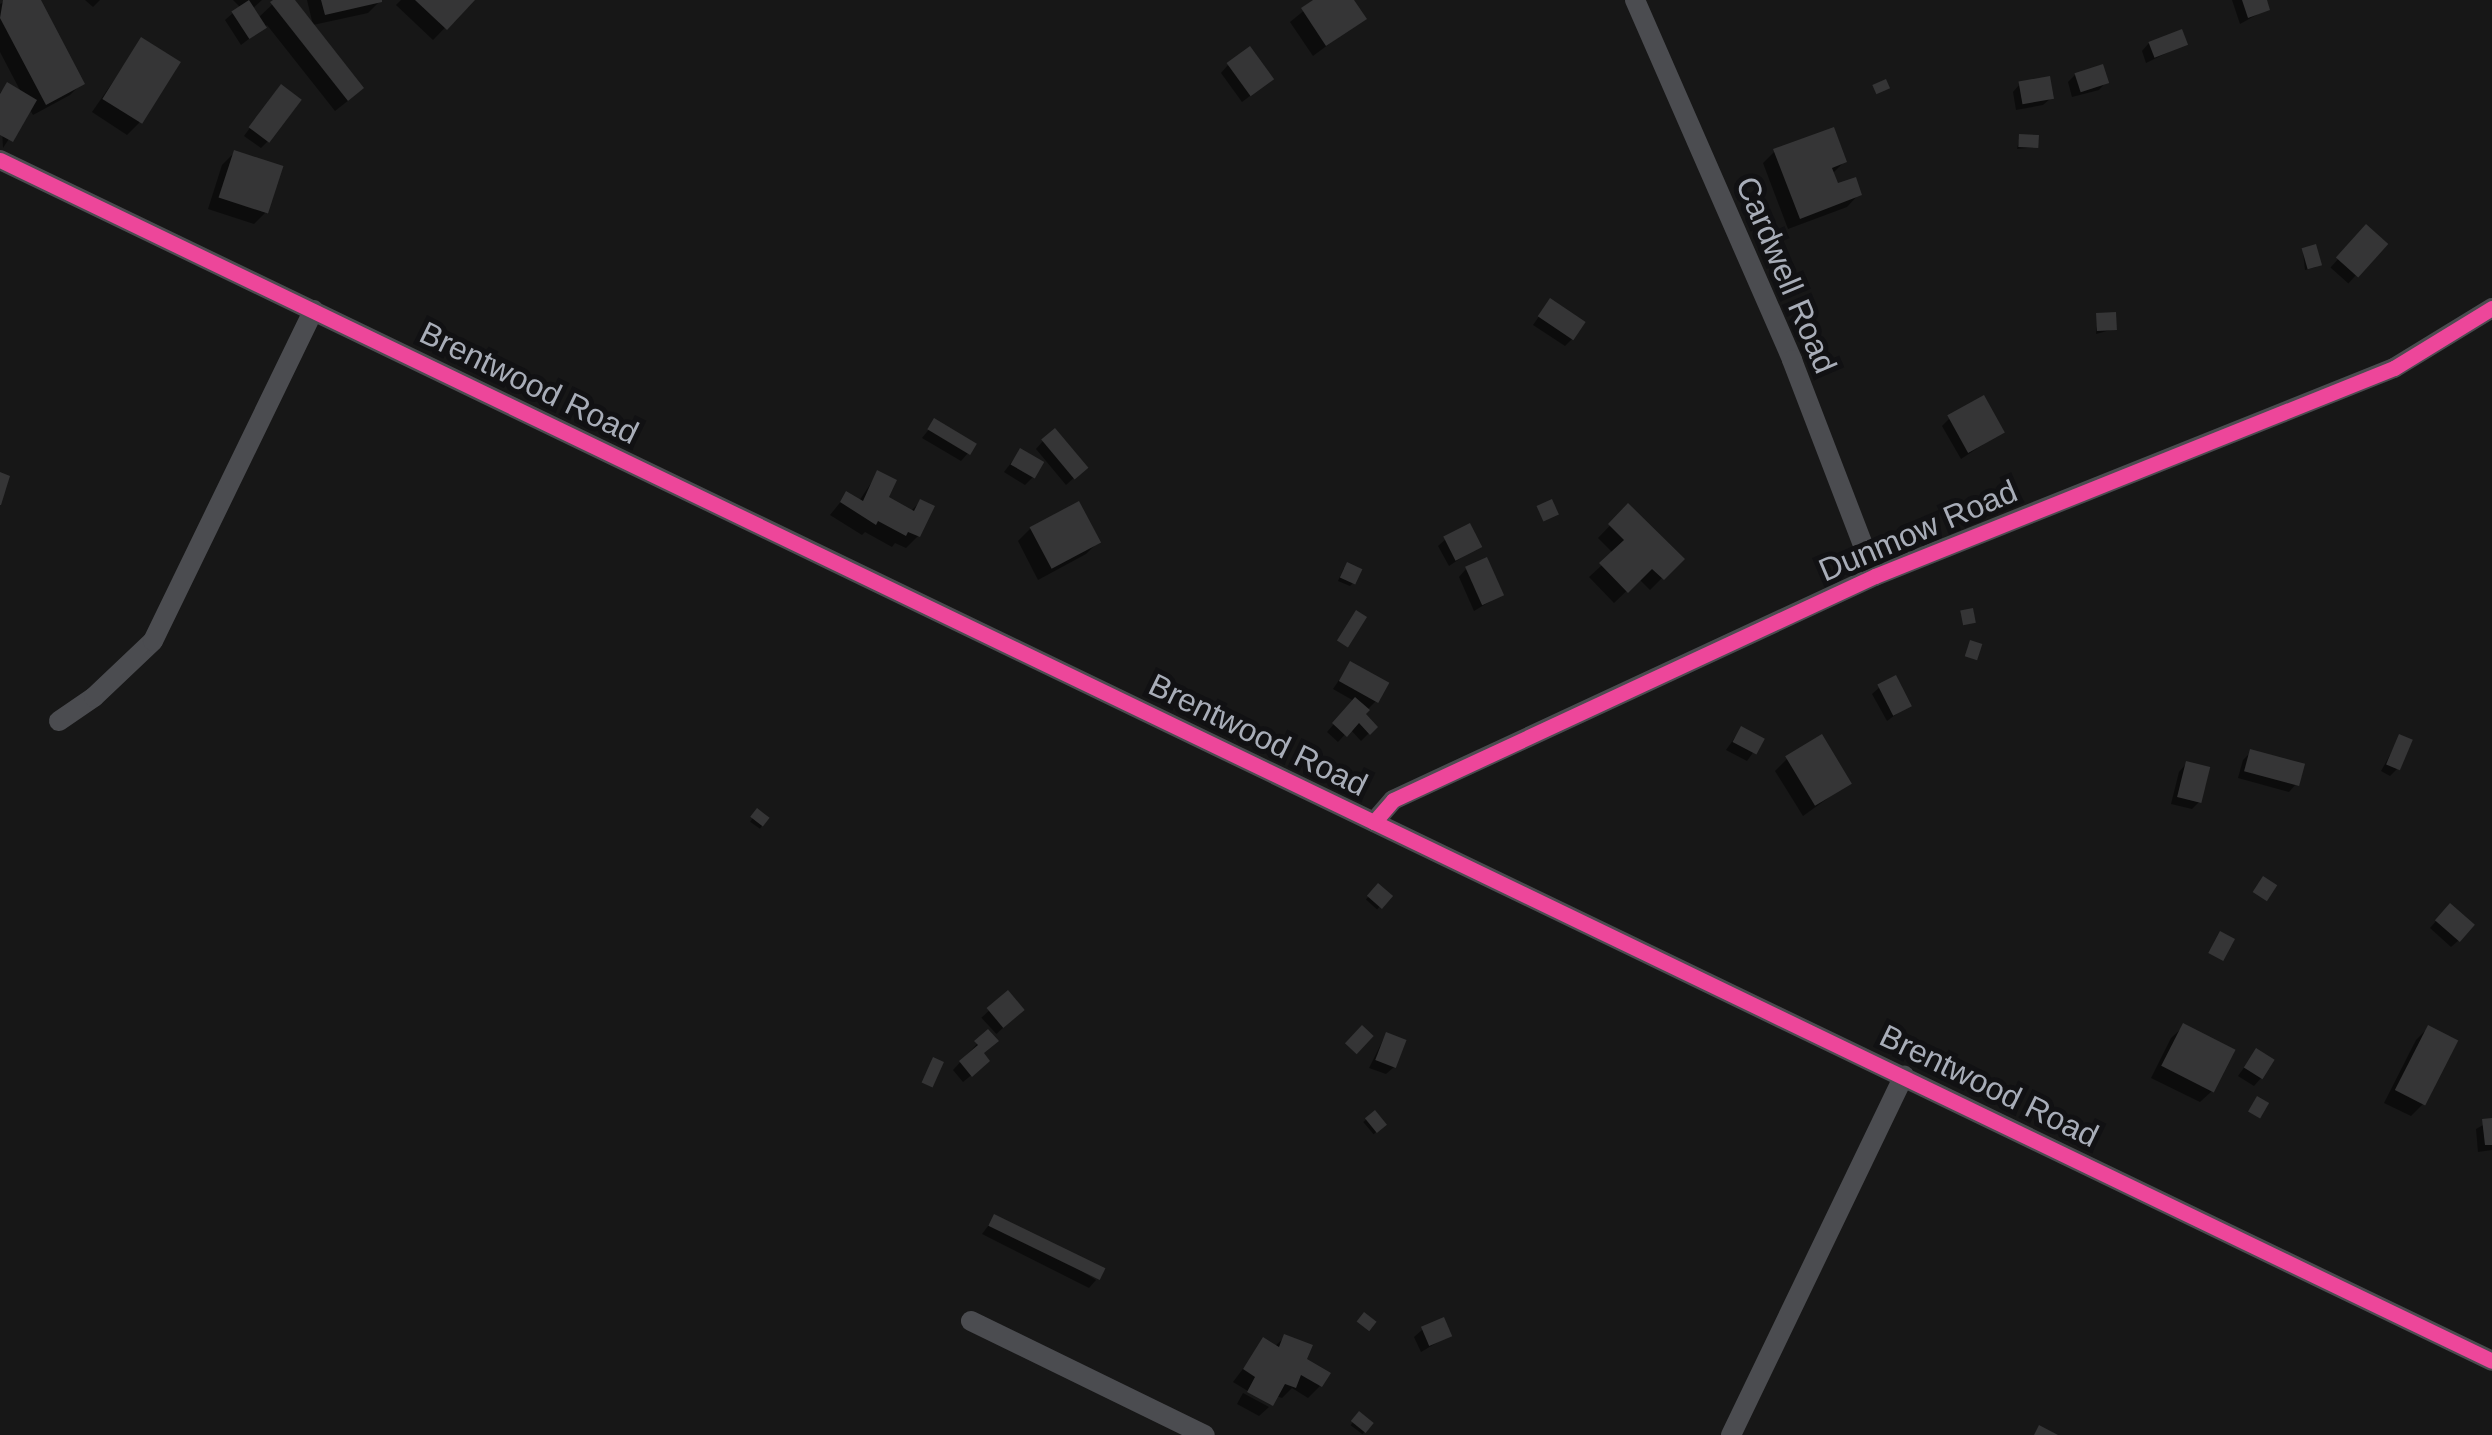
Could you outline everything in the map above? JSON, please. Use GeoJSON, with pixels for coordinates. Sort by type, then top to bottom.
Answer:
{"type":"FeatureCollection","features":[{"type":"Feature","properties":{"kind":"street","name":"Cardwell Road"},"geometry":{"type":"LineString","coordinates":[[1634,0],[1792,360],[1875,576]]}},
{"type":"Feature","properties":{"kind":"street","name":"Brentwood Road"},"geometry":{"type":"LineString","coordinates":[[0,160],[2492,1361]]}},
{"type":"Feature","properties":{"kind":"street","name":"Dunmow Road"},"geometry":{"type":"LineString","coordinates":[[1374,822],[1393,800],[1875,576],[2394,368],[2492,308]]}},
{"type":"Feature","properties":{"kind":"street"},"geometry":{"type":"LineString","coordinates":[[59,721],[94,697],[153,640],[314,310]]}},
{"type":"Feature","properties":{"kind":"street"},"geometry":{"type":"LineString","coordinates":[[1730,1435],[1904,1075]]}},
{"type":"Feature","properties":{"kind":"street"},"geometry":{"type":"LineString","coordinates":[[971,1321],[1204,1435]]}},
{"type":"Feature","properties":{"kind":"building"},"geometry":{"type":"Polygon","coordinates":[[[3,0],[41,0],[85,84],[46,105],[0,18],[3,0]]]}},
{"type":"Feature","properties":{"kind":"building"},"geometry":{"type":"Polygon","coordinates":[[[249,0],[267,28],[249,39],[231,11],[249,0]]]}},
{"type":"Feature","properties":{"kind":"building"},"geometry":{"type":"Polygon","coordinates":[[[295,0],[364,88],[348,101],[270,2],[295,0]]]}},
{"type":"Feature","properties":{"kind":"building"},"geometry":{"type":"Polygon","coordinates":[[[321,0],[382,0],[382,2],[325,15],[321,0]]]}},
{"type":"Feature","properties":{"kind":"building"},"geometry":{"type":"Polygon","coordinates":[[[415,0],[475,0],[447,30],[415,0]]]}},
{"type":"Feature","properties":{"kind":"building"},"geometry":{"type":"Polygon","coordinates":[[[1313,0],[1354,0],[1367,19],[1326,46],[1301,8],[1313,0]]]}},
{"type":"Feature","properties":{"kind":"building"},"geometry":{"type":"Polygon","coordinates":[[[2242,0],[2267,0],[2270,10],[2248,18],[2242,0]]]}},
{"type":"Feature","properties":{"kind":"building"},"geometry":{"type":"Polygon","coordinates":[[[2182,29],[2188,45],[2154,58],[2148,42],[2182,29]]]}},
{"type":"Feature","properties":{"kind":"building"},"geometry":{"type":"Polygon","coordinates":[[[141,37],[181,62],[142,124],[102,99],[141,37]]]}},
{"type":"Feature","properties":{"kind":"building"},"geometry":{"type":"Polygon","coordinates":[[[1250,46],[1274,79],[1251,96],[1227,63],[1250,46]]]}},
{"type":"Feature","properties":{"kind":"building"},"geometry":{"type":"Polygon","coordinates":[[[2103,64],[2109,83],[2081,92],[2074,73],[2103,64]]]}},
{"type":"Feature","properties":{"kind":"building"},"geometry":{"type":"Polygon","coordinates":[[[2050,76],[2054,99],[2022,104],[2018,82],[2050,76]]]}},
{"type":"Feature","properties":{"kind":"building"},"geometry":{"type":"Polygon","coordinates":[[[1886,79],[1890,88],[1876,94],[1872,85],[1886,79]]]}},
{"type":"Feature","properties":{"kind":"building"},"geometry":{"type":"Polygon","coordinates":[[[7,82],[37,100],[13,142],[0,135],[0,94],[7,82]]]}},
{"type":"Feature","properties":{"kind":"building"},"geometry":{"type":"Polygon","coordinates":[[[281,84],[302,100],[269,143],[249,127],[281,84]]]}},
{"type":"Feature","properties":{"kind":"building"},"geometry":{"type":"Polygon","coordinates":[[[1834,127],[1847,162],[1832,168],[1838,183],[1856,177],[1862,195],[1800,219],[1773,149],[1834,127]]]}},
{"type":"Feature","properties":{"kind":"building"},"geometry":{"type":"Polygon","coordinates":[[[2019,134],[2039,135],[2038,148],[2018,147],[2019,134]]]}},
{"type":"Feature","properties":{"kind":"building"},"geometry":{"type":"Polygon","coordinates":[[[234,150],[283,166],[268,214],[219,198],[234,150]]]}},
{"type":"Feature","properties":{"kind":"building"},"geometry":{"type":"Polygon","coordinates":[[[2366,224],[2388,244],[2358,278],[2336,257],[2366,224]]]}},
{"type":"Feature","properties":{"kind":"building"},"geometry":{"type":"Polygon","coordinates":[[[2316,244],[2322,265],[2308,269],[2302,248],[2316,244]]]}},
{"type":"Feature","properties":{"kind":"building"},"geometry":{"type":"Polygon","coordinates":[[[1550,298],[1586,322],[1573,340],[1538,316],[1550,298]]]}},
{"type":"Feature","properties":{"kind":"building"},"geometry":{"type":"Polygon","coordinates":[[[2116,312],[2117,330],[2097,331],[2096,313],[2116,312]]]}},
{"type":"Feature","properties":{"kind":"building"},"geometry":{"type":"Polygon","coordinates":[[[1984,395],[2005,433],[1968,453],[1947,415],[1984,395]]]}},
{"type":"Feature","properties":{"kind":"building"},"geometry":{"type":"Polygon","coordinates":[[[934,418],[977,444],[970,455],[927,429],[934,418]]]}},
{"type":"Feature","properties":{"kind":"building"},"geometry":{"type":"Polygon","coordinates":[[[1055,428],[1088,468],[1075,479],[1041,440],[1055,428]]]}},
{"type":"Feature","properties":{"kind":"building"},"geometry":{"type":"Polygon","coordinates":[[[1020,448],[1044,462],[1035,478],[1010,464],[1020,448]]]}},
{"type":"Feature","properties":{"kind":"building"},"geometry":{"type":"Polygon","coordinates":[[[877,470],[897,480],[889,497],[914,511],[920,499],[935,506],[920,537],[908,532],[906,536],[878,521],[876,525],[840,502],[846,491],[863,501],[877,470]]]}},
{"type":"Feature","properties":{"kind":"building"},"geometry":{"type":"Polygon","coordinates":[[[0,472],[10,476],[1,505],[0,505],[0,472]]]}},
{"type":"Feature","properties":{"kind":"building"},"geometry":{"type":"Polygon","coordinates":[[[1552,499],[1559,515],[1543,521],[1536,506],[1552,499]]]}},
{"type":"Feature","properties":{"kind":"building"},"geometry":{"type":"Polygon","coordinates":[[[1079,501],[1101,542],[1052,569],[1030,527],[1079,501]]]}},
{"type":"Feature","properties":{"kind":"building"},"geometry":{"type":"Polygon","coordinates":[[[1628,503],[1685,559],[1664,580],[1652,569],[1628,593],[1599,563],[1624,540],[1608,524],[1628,503]]]}},
{"type":"Feature","properties":{"kind":"building"},"geometry":{"type":"Polygon","coordinates":[[[1470,523],[1482,547],[1456,561],[1443,537],[1470,523]]]}},
{"type":"Feature","properties":{"kind":"building"},"geometry":{"type":"Polygon","coordinates":[[[1487,557],[1504,595],[1482,605],[1465,567],[1487,557]]]}},
{"type":"Feature","properties":{"kind":"building"},"geometry":{"type":"Polygon","coordinates":[[[1347,562],[1362,569],[1355,585],[1340,577],[1347,562]]]}},
{"type":"Feature","properties":{"kind":"building"},"geometry":{"type":"Polygon","coordinates":[[[1973,608],[1976,623],[1963,625],[1960,610],[1973,608]]]}},
{"type":"Feature","properties":{"kind":"building"},"geometry":{"type":"Polygon","coordinates":[[[1356,610],[1367,617],[1348,647],[1337,641],[1356,610]]]}},
{"type":"Feature","properties":{"kind":"building"},"geometry":{"type":"Polygon","coordinates":[[[1970,640],[1982,644],[1977,660],[1965,656],[1970,640]]]}},
{"type":"Feature","properties":{"kind":"building"},"geometry":{"type":"Polygon","coordinates":[[[1350,661],[1389,683],[1378,703],[1339,681],[1350,661]]]}},
{"type":"Feature","properties":{"kind":"building"},"geometry":{"type":"Polygon","coordinates":[[[1896,675],[1912,706],[1893,716],[1877,685],[1896,675]]]}},
{"type":"Feature","properties":{"kind":"building"},"geometry":{"type":"Polygon","coordinates":[[[1355,697],[1370,710],[1366,714],[1378,727],[1370,735],[1359,723],[1347,737],[1332,723],[1355,697]]]}},
{"type":"Feature","properties":{"kind":"building"},"geometry":{"type":"Polygon","coordinates":[[[1741,726],[1765,739],[1756,755],[1733,742],[1741,726]]]}},
{"type":"Feature","properties":{"kind":"building"},"geometry":{"type":"Polygon","coordinates":[[[1822,734],[1852,784],[1815,806],[1785,756],[1822,734]]]}},
{"type":"Feature","properties":{"kind":"building"},"geometry":{"type":"Polygon","coordinates":[[[2399,734],[2413,740],[2400,770],[2386,764],[2399,734]]]}},
{"type":"Feature","properties":{"kind":"building"},"geometry":{"type":"Polygon","coordinates":[[[2250,749],[2305,764],[2299,786],[2244,771],[2250,749]]]}},
{"type":"Feature","properties":{"kind":"building"},"geometry":{"type":"Polygon","coordinates":[[[2186,761],[2210,767],[2201,803],[2177,797],[2186,761]]]}},
{"type":"Feature","properties":{"kind":"building"},"geometry":{"type":"Polygon","coordinates":[[[757,808],[770,818],[763,827],[750,817],[757,808]]]}},
{"type":"Feature","properties":{"kind":"building"},"geometry":{"type":"Polygon","coordinates":[[[2263,876],[2277,885],[2267,901],[2253,892],[2263,876]]]}},
{"type":"Feature","properties":{"kind":"building"},"geometry":{"type":"Polygon","coordinates":[[[1378,883],[1393,896],[1382,909],[1367,896],[1378,883]]]}},
{"type":"Feature","properties":{"kind":"building"},"geometry":{"type":"Polygon","coordinates":[[[2450,903],[2475,925],[2460,942],[2435,920],[2450,903]]]}},
{"type":"Feature","properties":{"kind":"building"},"geometry":{"type":"Polygon","coordinates":[[[2220,931],[2235,939],[2223,961],[2208,953],[2220,931]]]}},
{"type":"Feature","properties":{"kind":"building"},"geometry":{"type":"Polygon","coordinates":[[[1008,990],[1025,1010],[1003,1028],[987,1008],[1008,990]]]}},
{"type":"Feature","properties":{"kind":"building"},"geometry":{"type":"Polygon","coordinates":[[[2183,1023],[2236,1050],[2214,1093],[2161,1066],[2183,1023]]]}},
{"type":"Feature","properties":{"kind":"building"},"geometry":{"type":"Polygon","coordinates":[[[1362,1025],[1374,1036],[1357,1054],[1345,1043],[1362,1025]]]}},
{"type":"Feature","properties":{"kind":"building"},"geometry":{"type":"Polygon","coordinates":[[[2428,1025],[2458,1040],[2425,1105],[2395,1090],[2428,1025]]]}},
{"type":"Feature","properties":{"kind":"building"},"geometry":{"type":"Polygon","coordinates":[[[988,1029],[999,1041],[984,1053],[990,1061],[972,1077],[959,1061],[978,1045],[974,1041],[988,1029]]]}},
{"type":"Feature","properties":{"kind":"building"},"geometry":{"type":"Polygon","coordinates":[[[1386,1032],[1407,1040],[1396,1068],[1375,1060],[1386,1032]]]}},
{"type":"Feature","properties":{"kind":"building"},"geometry":{"type":"Polygon","coordinates":[[[2256,1048],[2275,1060],[2262,1079],[2244,1068],[2256,1048]]]}},
{"type":"Feature","properties":{"kind":"building"},"geometry":{"type":"Polygon","coordinates":[[[933,1057],[944,1062],[933,1087],[922,1083],[933,1057]]]}},
{"type":"Feature","properties":{"kind":"building"},"geometry":{"type":"Polygon","coordinates":[[[2257,1096],[2269,1103],[2260,1119],[2248,1112],[2257,1096]]]}},
{"type":"Feature","properties":{"kind":"building"},"geometry":{"type":"Polygon","coordinates":[[[1375,1110],[1387,1125],[1377,1133],[1365,1118],[1375,1110]]]}},
{"type":"Feature","properties":{"kind":"building"},"geometry":{"type":"Polygon","coordinates":[[[2492,1118],[2492,1145],[2485,1145],[2482,1119],[2492,1118]]]}},
{"type":"Feature","properties":{"kind":"building"},"geometry":{"type":"Polygon","coordinates":[[[994,1214],[1105,1268],[1100,1280],[988,1226],[994,1214]]]}},
{"type":"Feature","properties":{"kind":"building"},"geometry":{"type":"Polygon","coordinates":[[[1364,1312],[1377,1322],[1369,1331],[1357,1321],[1364,1312]]]}},
{"type":"Feature","properties":{"kind":"building"},"geometry":{"type":"Polygon","coordinates":[[[1444,1317],[1452,1336],[1429,1346],[1421,1327],[1444,1317]]]}},
{"type":"Feature","properties":{"kind":"building"},"geometry":{"type":"Polygon","coordinates":[[[1284,1334],[1313,1345],[1307,1359],[1331,1373],[1322,1387],[1301,1375],[1296,1388],[1285,1384],[1273,1406],[1247,1392],[1255,1377],[1243,1369],[1263,1337],[1279,1347],[1284,1334]]]}},
{"type":"Feature","properties":{"kind":"building"},"geometry":{"type":"Polygon","coordinates":[[[1359,1411],[1374,1423],[1366,1433],[1351,1421],[1359,1411]]]}},
{"type":"Feature","properties":{"kind":"building"},"geometry":{"type":"Polygon","coordinates":[[[2039,1425],[2058,1435],[2034,1435],[2039,1425]]]}},
{"type":"Feature","properties":{"kind":"cycle path"},"geometry":{"type":"LineString","coordinates":[[0,160],[2492,1361]]}},
{"type":"Feature","properties":{"kind":"cycle path"},"geometry":{"type":"LineString","coordinates":[[1374,822],[1393,800],[1875,576],[2394,368],[2492,308]]}}]}
